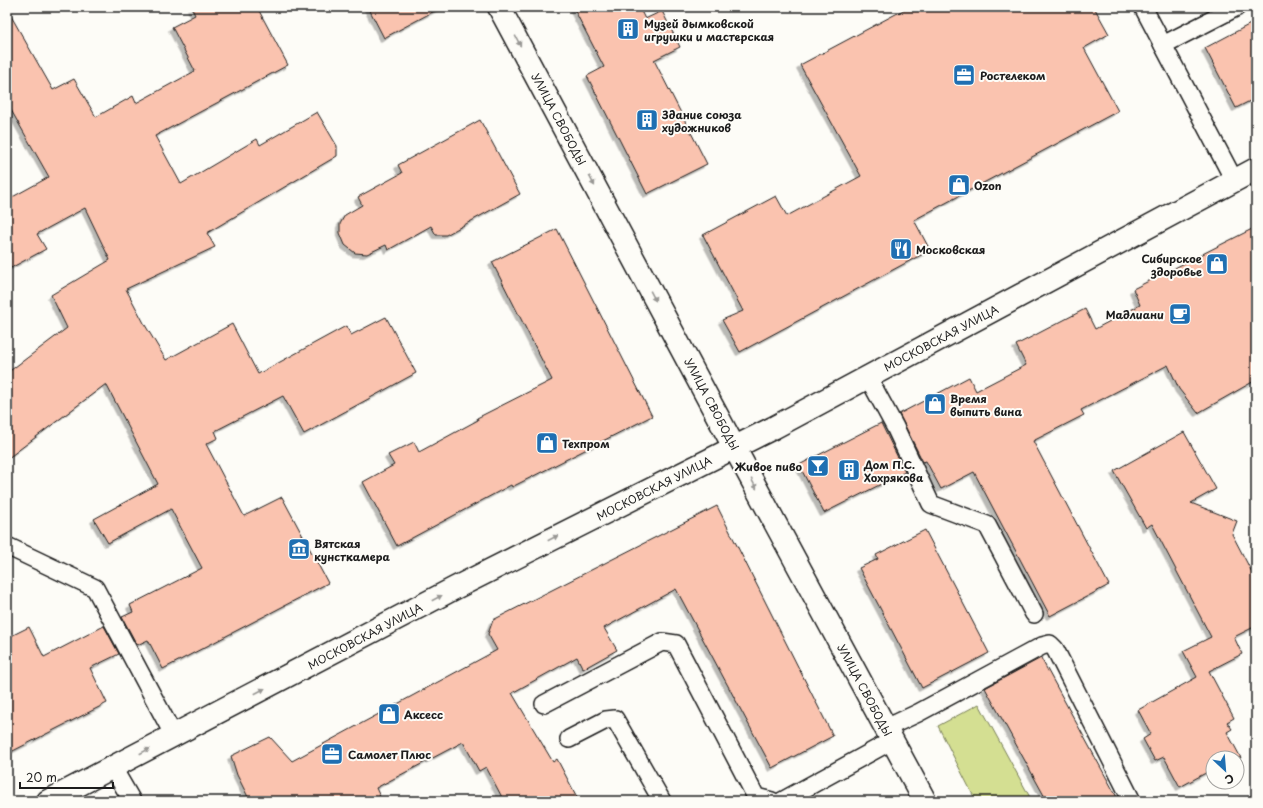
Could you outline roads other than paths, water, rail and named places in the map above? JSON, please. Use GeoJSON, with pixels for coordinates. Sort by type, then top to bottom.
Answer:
{"type":"FeatureCollection","features":[{"type":"Feature","properties":{"kind":"street","name":"УЛИЦА СВОБОДЫ"},"geometry":{"type":"LineString","coordinates":[[499,7],[734,447],[926,801]]}},
{"type":"Feature","properties":{"kind":"street","name":"МОСКОВСКАЯ УЛИЦА"},"geometry":{"type":"LineString","coordinates":[[48,801],[456,588],[734,447],[1256,169]]}},
{"type":"Feature","properties":{"kind":"lane"},"geometry":{"type":"LineString","coordinates":[[1143,7],[1234,180]]}},
{"type":"Feature","properties":{"kind":"lane"},"geometry":{"type":"LineString","coordinates":[[1163,45],[1236,7]]}},
{"type":"Feature","properties":{"kind":"lane"},"geometry":{"type":"LineString","coordinates":[[868,376],[895,427],[931,504],[987,525],[1034,614]]}},
{"type":"Feature","properties":{"kind":"lane"},"geometry":{"type":"LineString","coordinates":[[7,546],[95,588],[174,736]]}},
{"type":"Feature","properties":{"kind":"lane"},"geometry":{"type":"LineString","coordinates":[[544,704],[662,642],[676,644],[759,800]]}},
{"type":"Feature","properties":{"kind":"lane"},"geometry":{"type":"LineString","coordinates":[[782,801],[889,734],[924,710],[1042,646],[1050,644],[1055,649],[1132,801]]}},
{"type":"Feature","properties":{"kind":"lane"},"geometry":{"type":"LineString","coordinates":[[570,740],[606,720],[616,719],[662,801]]}},
{"type":"Feature","properties":{"kind":"lane"},"geometry":{"type":"LineString","coordinates":[[113,768],[132,801]]}},
{"type":"Feature","properties":{"kind":"place","name":"Музей дымковской игрушки и мастерская"},"geometry":{"type":"Point","coordinates":[628,29]}},
{"type":"Feature","properties":{"kind":"place","name":"Ростелеком"},"geometry":{"type":"Point","coordinates":[964,75]}},
{"type":"Feature","properties":{"kind":"place","name":"Здание союза художников"},"geometry":{"type":"Point","coordinates":[647,120]}},
{"type":"Feature","properties":{"kind":"place","name":"Ozon"},"geometry":{"type":"Point","coordinates":[959,185]}},
{"type":"Feature","properties":{"kind":"place","name":"Московская"},"geometry":{"type":"Point","coordinates":[901,249]}},
{"type":"Feature","properties":{"kind":"place","name":"Сибирское здоровье"},"geometry":{"type":"Point","coordinates":[1217,264]}},
{"type":"Feature","properties":{"kind":"place","name":"Мадлиани"},"geometry":{"type":"Point","coordinates":[1180,314]}},
{"type":"Feature","properties":{"kind":"place","name":"Время выпить вина"},"geometry":{"type":"Point","coordinates":[935,404]}},
{"type":"Feature","properties":{"kind":"place","name":"Техпром"},"geometry":{"type":"Point","coordinates":[547,443]}},
{"type":"Feature","properties":{"kind":"place","name":"Живое пиво"},"geometry":{"type":"Point","coordinates":[818,466]}},
{"type":"Feature","properties":{"kind":"place","name":"Дом П.С. Хохрякова"},"geometry":{"type":"Point","coordinates":[849,470]}},
{"type":"Feature","properties":{"kind":"place","name":"Вятская кунсткамера"},"geometry":{"type":"Point","coordinates":[299,549]}},
{"type":"Feature","properties":{"kind":"place","name":"Аксесс"},"geometry":{"type":"Point","coordinates":[389,714]}},
{"type":"Feature","properties":{"kind":"place","name":"Самолет Плюс"},"geometry":{"type":"Point","coordinates":[332,754]}}]}
